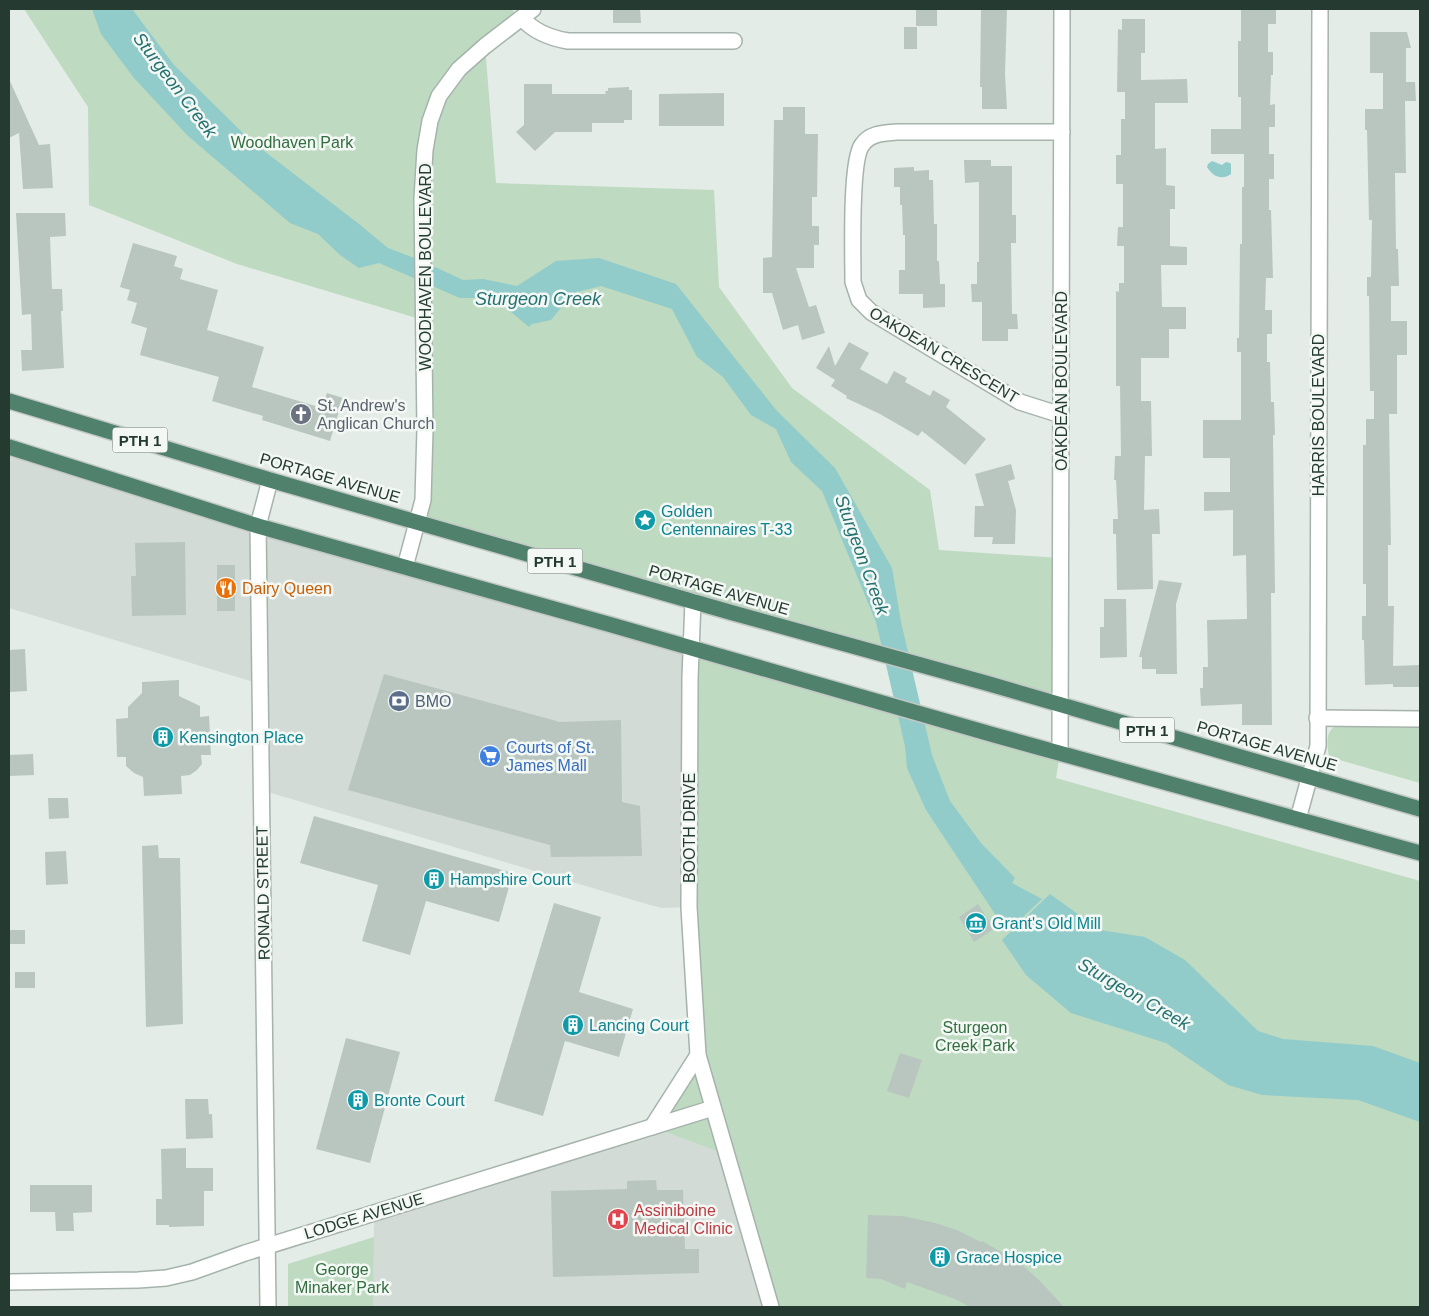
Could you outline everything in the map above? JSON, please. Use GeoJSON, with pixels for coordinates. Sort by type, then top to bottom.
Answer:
{"type":"FeatureCollection","features":[{"type":"Feature","properties":{"kind":"highway","name":"PORTAGE AVENUE"},"geometry":{"type":"LineString","coordinates":[[9,401],[270,480],[693,601],[986,682],[1059,705],[1420,809]]}},
{"type":"Feature","properties":{"kind":"highway"},"geometry":{"type":"LineString","coordinates":[[9,447],[258,526],[691,647],[994,735],[1420,853]]}},
{"type":"Feature","properties":{"kind":"street","name":"OAKDEAN BOULEVARD"},"geometry":{"type":"LineString","coordinates":[[1060,753],[1062,9]]}},
{"type":"Feature","properties":{"kind":"street","name":"HARRIS BOULEVARD"},"geometry":{"type":"LineString","coordinates":[[1298,819],[1318,746],[1320,9]]}},
{"type":"Feature","properties":{"kind":"street"},"geometry":{"type":"LineString","coordinates":[[528,13],[531,27],[536,31],[553,38],[568,41],[734,41]]}},
{"type":"Feature","properties":{"kind":"street","name":"WOODHAVEN BOULEVARD"},"geometry":{"type":"LineString","coordinates":[[406,567],[423,500],[424,482],[425,371],[422,199],[427,136],[433,110],[440,96],[459,69],[528,13]]}},
{"type":"Feature","properties":{"kind":"street","name":"OAKDEAN CRESCENT"},"geometry":{"type":"LineString","coordinates":[[1061,415],[1020,402],[871,312],[859,300],[853,282],[855,167],[860,148],[870,137],[880,133],[897,132],[1062,132]]}},
{"type":"Feature","properties":{"kind":"street","name":"RONALD STREET"},"geometry":{"type":"LineString","coordinates":[[268,1307],[258,526],[270,480]]}},
{"type":"Feature","properties":{"kind":"street","name":"BOOTH DRIVE"},"geometry":{"type":"LineString","coordinates":[[693,601],[689,907],[698,1055],[771,1307]]}},
{"type":"Feature","properties":{"kind":"street"},"geometry":{"type":"LineString","coordinates":[[1317,718],[1420,719]]}},
{"type":"Feature","properties":{"kind":"street"},"geometry":{"type":"LineString","coordinates":[[652,1127],[698,1055]]}},
{"type":"Feature","properties":{"kind":"street","name":"LODGE AVENUE"},"geometry":{"type":"LineString","coordinates":[[9,1282],[138,1280],[166,1278],[192,1272],[267,1246],[713,1108]]}},
{"type":"Feature","properties":{"kind":"shaded area"},"geometry":{"type":"Polygon","coordinates":[[[9,447],[691,647],[689,907],[662,908],[650,905],[261,790],[260,684],[9,608],[9,447]]]}},
{"type":"Feature","properties":{"kind":"shaded area"},"geometry":{"type":"Polygon","coordinates":[[[652,1127],[727,1155],[771,1307],[373,1307],[374,1213],[652,1127]]]}},
{"type":"Feature","properties":{"kind":"green space","name":"Woodhaven Park"},"geometry":{"type":"Polygon","coordinates":[[[24,9],[511,9],[522,18],[485,46],[496,183],[714,190],[719,287],[792,388],[930,490],[939,550],[1060,558],[1059,705],[417,521],[423,320],[237,264],[89,205],[88,107],[24,9]]]}},
{"type":"Feature","properties":{"kind":"green space","name":"Sturgeon Creek Park"},"geometry":{"type":"Polygon","coordinates":[[[691,647],[1060,753],[1056,778],[1420,881],[1420,1307],[771,1307],[727,1155],[652,1127],[698,1055],[691,647]]]}},
{"type":"Feature","properties":{"kind":"green space"},"geometry":{"type":"Polygon","coordinates":[[[1335,726],[1420,726],[1420,783],[1329,757],[1328,736],[1335,726]]]}},
{"type":"Feature","properties":{"kind":"green space","name":"George Minaker Park"},"geometry":{"type":"Polygon","coordinates":[[[374,1237],[373,1307],[288,1307],[288,1264],[374,1237]]]}},
{"type":"Feature","properties":{"kind":"water","name":"Sturgeon Creek"},"geometry":{"type":"Polygon","coordinates":[[[92,9],[132,9],[174,65],[251,141],[388,248],[463,280],[483,279],[517,286],[556,261],[599,258],[676,284],[777,411],[835,468],[892,568],[901,622],[932,755],[950,801],[981,843],[1015,878],[1012,883],[1042,899],[1007,932],[926,810],[907,768],[905,746],[876,622],[822,491],[791,462],[776,429],[751,415],[723,377],[697,357],[672,309],[601,286],[573,293],[551,320],[532,324],[529,327],[505,307],[474,298],[460,298],[379,263],[359,268],[340,255],[318,234],[290,223],[188,136],[134,78],[101,34],[92,9]]]}},
{"type":"Feature","properties":{"kind":"water"},"geometry":{"type":"Polygon","coordinates":[[[1212,161],[1222,165],[1226,162],[1230,163],[1231,174],[1221,177],[1212,173],[1207,167],[1212,161]]]}},
{"type":"Feature","properties":{"kind":"water","name":"Sturgeon Creek"},"geometry":{"type":"Polygon","coordinates":[[[1050,894],[1100,930],[1145,937],[1185,960],[1258,1031],[1283,1039],[1373,1046],[1420,1063],[1420,1122],[1358,1100],[1262,1095],[1228,1085],[1166,1043],[1071,1013],[1026,975],[1002,940],[1050,894]]]}},
{"type":"Feature","properties":{"kind":"building"},"geometry":{"type":"Polygon","coordinates":[[[613,9],[640,9],[641,23],[613,23],[613,9]]]}},
{"type":"Feature","properties":{"kind":"building"},"geometry":{"type":"Polygon","coordinates":[[[916,9],[937,9],[937,26],[916,26],[916,9]]]}},
{"type":"Feature","properties":{"kind":"building"},"geometry":{"type":"Polygon","coordinates":[[[981,9],[1007,9],[1005,74],[1007,109],[982,109],[982,87],[980,87],[981,9]]]}},
{"type":"Feature","properties":{"kind":"building"},"geometry":{"type":"Polygon","coordinates":[[[1241,9],[1276,9],[1276,24],[1268,24],[1268,52],[1273,52],[1270,105],[1275,104],[1275,127],[1269,127],[1269,154],[1274,154],[1274,179],[1269,179],[1273,278],[1266,278],[1265,310],[1272,310],[1272,334],[1267,334],[1267,362],[1270,362],[1271,402],[1274,402],[1275,435],[1273,435],[1275,593],[1271,593],[1272,725],[1242,725],[1242,704],[1201,706],[1200,688],[1203,688],[1203,667],[1208,667],[1207,620],[1247,619],[1246,555],[1233,556],[1233,510],[1204,511],[1204,492],[1230,492],[1230,458],[1203,458],[1203,420],[1241,420],[1241,352],[1237,352],[1237,338],[1239,338],[1240,244],[1242,244],[1244,154],[1211,154],[1211,129],[1241,129],[1241,97],[1238,97],[1238,41],[1241,41],[1241,9]]]}},
{"type":"Feature","properties":{"kind":"building"},"geometry":{"type":"Polygon","coordinates":[[[1122,19],[1145,19],[1145,53],[1141,53],[1141,80],[1187,79],[1188,103],[1155,103],[1155,149],[1166,148],[1166,185],[1175,186],[1175,209],[1170,209],[1170,246],[1187,247],[1187,265],[1161,265],[1162,307],[1186,307],[1186,329],[1169,329],[1169,358],[1141,358],[1141,401],[1151,401],[1152,456],[1145,456],[1144,510],[1159,509],[1160,534],[1152,534],[1153,589],[1117,590],[1116,534],[1113,534],[1113,519],[1118,519],[1116,480],[1114,480],[1115,456],[1121,456],[1120,386],[1116,386],[1116,291],[1119,292],[1119,283],[1124,283],[1124,246],[1117,246],[1118,227],[1123,227],[1123,184],[1116,184],[1116,155],[1121,155],[1121,119],[1125,119],[1125,92],[1117,92],[1118,29],[1122,30],[1122,19]]]}},
{"type":"Feature","properties":{"kind":"building"},"geometry":{"type":"Polygon","coordinates":[[[904,27],[917,27],[917,49],[904,49],[904,27]]]}},
{"type":"Feature","properties":{"kind":"building"},"geometry":{"type":"Polygon","coordinates":[[[1370,32],[1407,32],[1411,48],[1406,48],[1406,82],[1415,82],[1416,101],[1405,101],[1406,173],[1395,173],[1396,249],[1398,249],[1399,286],[1391,286],[1391,321],[1407,321],[1407,355],[1397,355],[1397,414],[1389,414],[1391,545],[1388,545],[1388,606],[1394,606],[1393,666],[1420,665],[1420,687],[1393,687],[1393,684],[1365,685],[1364,640],[1362,640],[1362,616],[1366,616],[1366,584],[1363,584],[1363,445],[1366,445],[1366,419],[1374,419],[1374,391],[1370,391],[1367,277],[1371,277],[1372,220],[1369,220],[1365,109],[1383,109],[1383,73],[1370,73],[1370,32]]]}},
{"type":"Feature","properties":{"kind":"building"},"geometry":{"type":"Polygon","coordinates":[[[9,79],[39,145],[50,144],[53,188],[23,189],[19,133],[9,138],[9,79]]]}},
{"type":"Feature","properties":{"kind":"building"},"geometry":{"type":"Polygon","coordinates":[[[524,84],[552,84],[552,94],[606,94],[605,91],[608,91],[608,88],[629,87],[629,90],[632,90],[632,120],[624,120],[624,123],[592,123],[592,132],[555,132],[535,151],[516,132],[524,125],[524,84]]]}},
{"type":"Feature","properties":{"kind":"building"},"geometry":{"type":"Polygon","coordinates":[[[724,93],[724,126],[659,126],[659,94],[724,93]]]}},
{"type":"Feature","properties":{"kind":"building"},"geometry":{"type":"Polygon","coordinates":[[[783,107],[805,107],[805,134],[818,134],[817,197],[812,197],[812,226],[819,226],[819,245],[814,245],[814,268],[796,268],[809,307],[816,305],[825,333],[802,340],[798,325],[783,330],[772,293],[763,293],[763,258],[772,257],[774,120],[783,120],[783,107]]]}},
{"type":"Feature","properties":{"kind":"building"},"geometry":{"type":"Polygon","coordinates":[[[964,160],[991,160],[991,166],[1012,166],[1012,215],[1016,215],[1016,243],[1011,243],[1012,314],[1017,314],[1018,329],[1008,329],[1008,341],[982,341],[982,302],[972,302],[971,284],[977,284],[977,262],[979,262],[979,182],[965,183],[964,160]]]}},
{"type":"Feature","properties":{"kind":"building"},"geometry":{"type":"Polygon","coordinates":[[[914,167],[914,171],[929,170],[929,180],[933,180],[934,224],[937,224],[937,261],[939,261],[940,284],[945,284],[945,307],[923,308],[923,294],[899,294],[899,270],[905,270],[905,235],[903,235],[900,187],[894,187],[894,168],[914,167]]]}},
{"type":"Feature","properties":{"kind":"building"},"geometry":{"type":"Polygon","coordinates":[[[16,213],[65,213],[66,236],[50,237],[52,289],[62,289],[63,311],[61,311],[64,368],[22,371],[21,350],[32,350],[31,314],[22,315],[16,213]]]}},
{"type":"Feature","properties":{"kind":"building"},"geometry":{"type":"Polygon","coordinates":[[[133,243],[177,256],[174,266],[183,269],[180,279],[218,290],[207,330],[264,347],[252,387],[322,408],[327,393],[343,398],[330,441],[262,420],[263,416],[212,401],[219,377],[140,355],[147,328],[131,323],[137,303],[127,300],[130,290],[120,287],[133,243]]]}},
{"type":"Feature","properties":{"kind":"building"},"geometry":{"type":"Polygon","coordinates":[[[849,342],[869,353],[860,369],[887,384],[894,371],[907,378],[905,382],[930,396],[933,390],[950,400],[946,407],[986,439],[965,465],[922,431],[918,436],[880,414],[846,398],[847,396],[831,386],[835,380],[816,368],[829,346],[835,366],[849,342]]]}},
{"type":"Feature","properties":{"kind":"building"},"geometry":{"type":"Polygon","coordinates":[[[1011,464],[1015,479],[1008,481],[1016,510],[1015,544],[992,544],[993,537],[974,537],[975,506],[984,506],[975,474],[1011,464]]]}},
{"type":"Feature","properties":{"kind":"building"},"geometry":{"type":"Polygon","coordinates":[[[185,542],[186,615],[132,616],[131,576],[136,576],[135,543],[185,542]]]}},
{"type":"Feature","properties":{"kind":"building","name":"Dairy Queen"},"geometry":{"type":"Polygon","coordinates":[[[217,565],[235,565],[235,611],[217,611],[217,565]]]}},
{"type":"Feature","properties":{"kind":"building"},"geometry":{"type":"Polygon","coordinates":[[[1159,580],[1182,583],[1176,604],[1177,674],[1156,674],[1156,669],[1142,669],[1142,657],[1139,657],[1159,580]]]}},
{"type":"Feature","properties":{"kind":"building"},"geometry":{"type":"Polygon","coordinates":[[[1104,599],[1126,599],[1127,657],[1100,658],[1100,627],[1104,627],[1104,599]]]}},
{"type":"Feature","properties":{"kind":"building"},"geometry":{"type":"Polygon","coordinates":[[[25,649],[27,691],[9,692],[9,650],[25,649]]]}},
{"type":"Feature","properties":{"kind":"building","name":"Courts of St. James Mall"},"geometry":{"type":"Polygon","coordinates":[[[384,674],[560,722],[621,720],[622,802],[640,806],[642,856],[551,857],[550,845],[348,790],[384,674]]]}},
{"type":"Feature","properties":{"kind":"building","name":"Kensington Place"},"geometry":{"type":"Polygon","coordinates":[[[179,680],[179,696],[200,706],[200,717],[209,716],[211,755],[201,755],[202,764],[197,770],[190,775],[181,776],[182,794],[144,796],[143,777],[134,773],[126,766],[126,757],[117,757],[116,719],[128,718],[128,707],[142,693],[142,682],[179,680]]]}},
{"type":"Feature","properties":{"kind":"building"},"geometry":{"type":"Polygon","coordinates":[[[33,754],[34,775],[9,776],[9,755],[33,754]]]}},
{"type":"Feature","properties":{"kind":"building"},"geometry":{"type":"Polygon","coordinates":[[[48,798],[68,798],[69,818],[49,819],[48,798]]]}},
{"type":"Feature","properties":{"kind":"building","name":"Hampshire Court"},"geometry":{"type":"Polygon","coordinates":[[[314,816],[513,873],[499,922],[426,901],[410,955],[362,941],[378,885],[300,863],[314,816]]]}},
{"type":"Feature","properties":{"kind":"building"},"geometry":{"type":"Polygon","coordinates":[[[158,845],[159,858],[180,858],[183,1024],[146,1027],[142,846],[158,845]]]}},
{"type":"Feature","properties":{"kind":"building"},"geometry":{"type":"Polygon","coordinates":[[[66,851],[68,884],[46,885],[45,852],[66,851]]]}},
{"type":"Feature","properties":{"kind":"building","name":"Lancing Court"},"geometry":{"type":"Polygon","coordinates":[[[554,903],[601,917],[579,992],[633,1009],[619,1057],[565,1041],[543,1116],[494,1101],[554,903]]]}},
{"type":"Feature","properties":{"kind":"building","name":"Grant's Old Mill"},"geometry":{"type":"Polygon","coordinates":[[[978,904],[994,929],[974,942],[959,917],[978,904]]]}},
{"type":"Feature","properties":{"kind":"building"},"geometry":{"type":"Polygon","coordinates":[[[9,930],[25,930],[25,944],[9,944],[9,930]]]}},
{"type":"Feature","properties":{"kind":"building"},"geometry":{"type":"Polygon","coordinates":[[[15,972],[35,972],[35,988],[15,988],[15,972]]]}},
{"type":"Feature","properties":{"kind":"building","name":"Bronte Court"},"geometry":{"type":"Polygon","coordinates":[[[346,1038],[400,1052],[370,1163],[316,1149],[346,1038]]]}},
{"type":"Feature","properties":{"kind":"building"},"geometry":{"type":"Polygon","coordinates":[[[900,1053],[922,1060],[909,1098],[887,1091],[900,1053]]]}},
{"type":"Feature","properties":{"kind":"building"},"geometry":{"type":"Polygon","coordinates":[[[185,1099],[208,1099],[209,1114],[212,1114],[213,1138],[186,1139],[185,1099]]]}},
{"type":"Feature","properties":{"kind":"building"},"geometry":{"type":"Polygon","coordinates":[[[186,1148],[186,1168],[213,1168],[213,1191],[204,1191],[204,1226],[169,1227],[169,1225],[156,1225],[156,1199],[162,1199],[161,1149],[186,1148]]]}},
{"type":"Feature","properties":{"kind":"building","name":"Assiniboine Medical Clinic"},"geometry":{"type":"Polygon","coordinates":[[[656,1180],[657,1190],[683,1190],[685,1249],[699,1249],[699,1273],[553,1277],[551,1191],[627,1189],[627,1181],[656,1180]]]}},
{"type":"Feature","properties":{"kind":"building"},"geometry":{"type":"Polygon","coordinates":[[[30,1185],[92,1185],[92,1212],[73,1213],[74,1231],[56,1231],[55,1212],[30,1212],[30,1185]]]}},
{"type":"Feature","properties":{"kind":"building","name":"Grace Hospice"},"geometry":{"type":"Polygon","coordinates":[[[868,1215],[903,1216],[935,1223],[982,1241],[1019,1262],[1064,1307],[970,1307],[955,1299],[907,1282],[905,1289],[881,1279],[866,1278],[868,1215]]]}},
{"type":"Feature","properties":{"kind":"place","name":"St. Andrew's Anglican Church"},"geometry":{"type":"Point","coordinates":[301,414]}},
{"type":"Feature","properties":{"kind":"place","name":"Golden Centennaires T-33"},"geometry":{"type":"Point","coordinates":[645,520]}},
{"type":"Feature","properties":{"kind":"place","name":"Dairy Queen"},"geometry":{"type":"Point","coordinates":[226,588]}},
{"type":"Feature","properties":{"kind":"place","name":"BMO"},"geometry":{"type":"Point","coordinates":[399,701]}},
{"type":"Feature","properties":{"kind":"place","name":"Kensington Place"},"geometry":{"type":"Point","coordinates":[163,737]}},
{"type":"Feature","properties":{"kind":"place","name":"Courts of St. James Mall"},"geometry":{"type":"Point","coordinates":[490,756]}},
{"type":"Feature","properties":{"kind":"place","name":"Hampshire Court"},"geometry":{"type":"Point","coordinates":[434,879]}},
{"type":"Feature","properties":{"kind":"place","name":"Grant's Old Mill"},"geometry":{"type":"Point","coordinates":[976,923]}},
{"type":"Feature","properties":{"kind":"place","name":"Lancing Court"},"geometry":{"type":"Point","coordinates":[573,1025]}},
{"type":"Feature","properties":{"kind":"place","name":"Bronte Court"},"geometry":{"type":"Point","coordinates":[358,1100]}},
{"type":"Feature","properties":{"kind":"place","name":"Assiniboine Medical Clinic"},"geometry":{"type":"Point","coordinates":[618,1219]}},
{"type":"Feature","properties":{"kind":"place","name":"Grace Hospice"},"geometry":{"type":"Point","coordinates":[940,1257]}}]}
